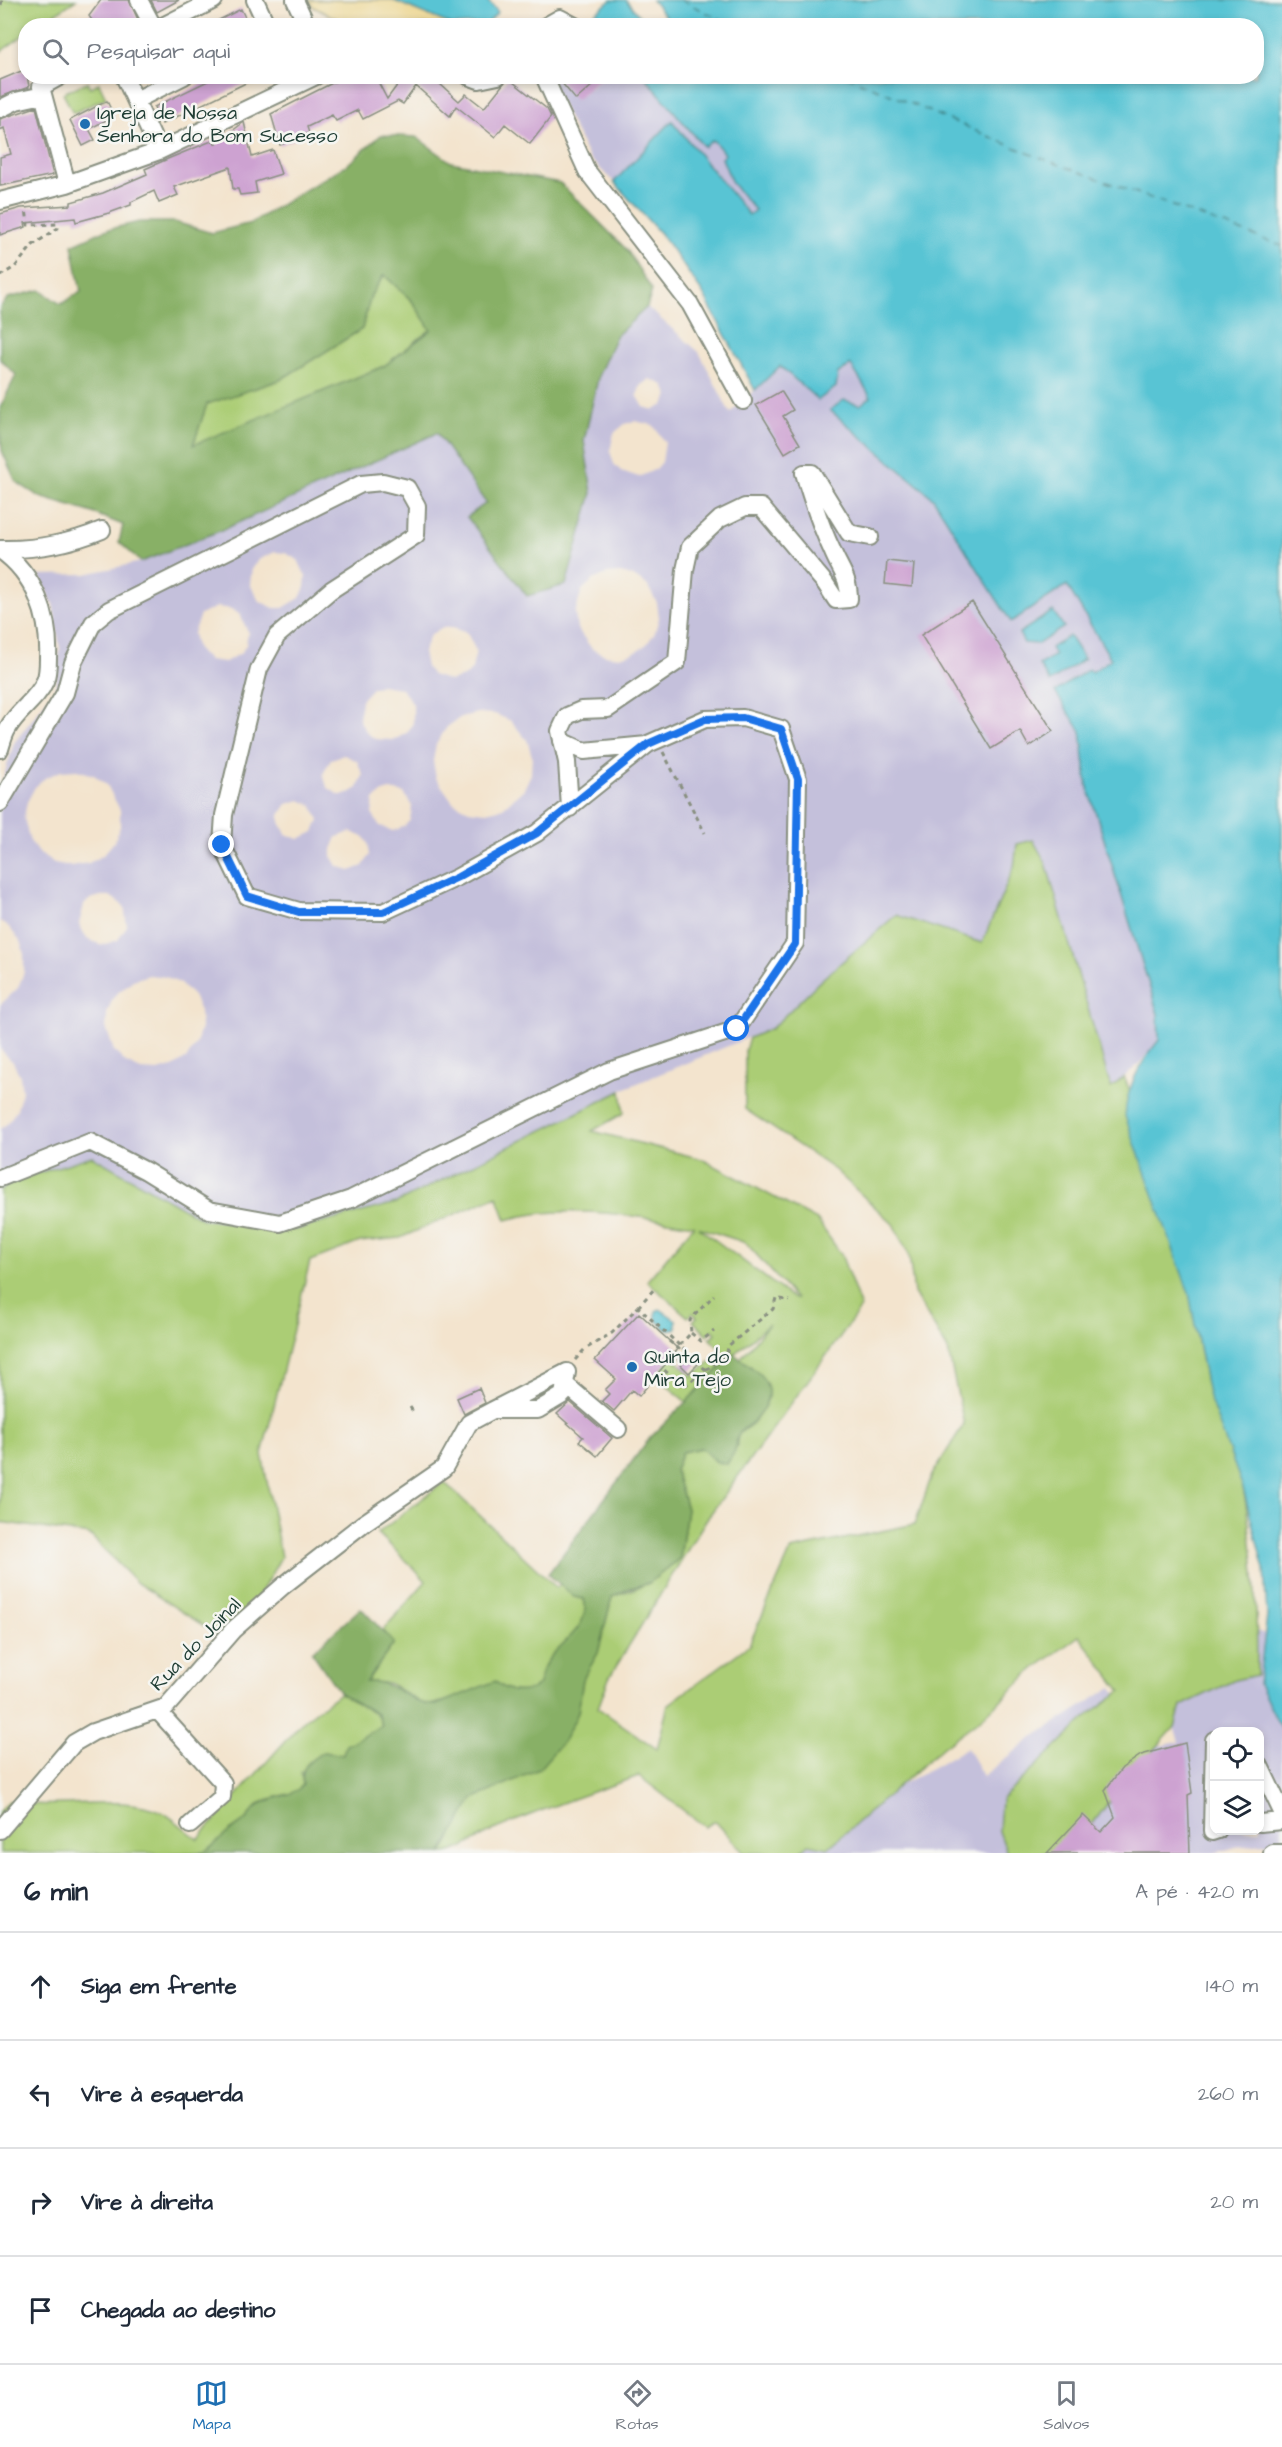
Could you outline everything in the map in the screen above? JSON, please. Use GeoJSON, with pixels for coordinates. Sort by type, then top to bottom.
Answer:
{"type":"FeatureCollection","features":[{"type":"Feature","properties":{"kind":"street"},"geometry":{"type":"LineString","coordinates":[[139,0],[149,18]]}},
{"type":"Feature","properties":{"kind":"street"},"geometry":{"type":"LineString","coordinates":[[179,18],[214,0]]}},
{"type":"Feature","properties":{"kind":"street"},"geometry":{"type":"LineString","coordinates":[[255,0],[263,18]]}},
{"type":"Feature","properties":{"kind":"street"},"geometry":{"type":"LineString","coordinates":[[295,0],[299,18]]}},
{"type":"Feature","properties":{"kind":"street"},"geometry":{"type":"LineString","coordinates":[[46,84],[41,87],[67,184]]}},
{"type":"Feature","properties":{"kind":"street"},"geometry":{"type":"LineString","coordinates":[[128,84],[159,151]]}},
{"type":"Feature","properties":{"kind":"street"},"geometry":{"type":"LineString","coordinates":[[136,100],[168,84]]}},
{"type":"Feature","properties":{"kind":"street"},"geometry":{"type":"LineString","coordinates":[[0,201],[67,184],[159,151],[287,84]]}},
{"type":"Feature","properties":{"kind":"street"},"geometry":{"type":"LineString","coordinates":[[548,84],[587,171],[690,304],[743,401]]}},
{"type":"Feature","properties":{"kind":"street"},"geometry":{"type":"LineString","coordinates":[[0,109],[16,101],[43,94]]}},
{"type":"Feature","properties":{"kind":"street"},"geometry":{"type":"LineString","coordinates":[[570,808],[567,762],[560,730],[567,716],[581,710],[608,709],[676,662],[685,570],[690,547],[720,519],[745,507],[761,507],[825,583],[836,600],[849,599],[849,582],[825,533],[804,473],[812,473],[849,532],[870,537]]}},
{"type":"Feature","properties":{"kind":"street"},"geometry":{"type":"LineString","coordinates":[[0,803],[65,693],[73,663],[93,623],[109,610],[361,484],[383,482],[407,488],[417,506],[416,535],[331,590],[277,636],[259,669],[223,825],[222,845],[247,896],[299,912],[383,912],[458,877],[537,833],[655,746],[705,719],[743,718],[781,729],[798,779],[795,944],[737,1029],[609,1071],[351,1199],[280,1223],[209,1210],[146,1171],[90,1142],[0,1178]]}},
{"type":"Feature","properties":{"kind":"street"},"geometry":{"type":"LineString","coordinates":[[0,550],[51,547],[79,540],[102,530]]}},
{"type":"Feature","properties":{"kind":"street"},"geometry":{"type":"LineString","coordinates":[[0,550],[16,561],[30,582],[44,613],[49,643],[47,678],[39,693],[8,727],[0,749]]}},
{"type":"Feature","properties":{"kind":"street"},"geometry":{"type":"LineString","coordinates":[[562,741],[584,751],[655,746]]}},
{"type":"Feature","properties":{"kind":"street","name":"Rua do Joinal"},"geometry":{"type":"LineString","coordinates":[[0,1830],[74,1743],[93,1732],[166,1707],[233,1630],[283,1586],[364,1523],[444,1468],[469,1423],[493,1410],[538,1410],[563,1395],[565,1384],[618,1429]]}},
{"type":"Feature","properties":{"kind":"street"},"geometry":{"type":"LineString","coordinates":[[158,1711],[223,1784],[222,1797],[190,1825]]}},
{"type":"Feature","properties":{"kind":"street"},"geometry":{"type":"LineString","coordinates":[[1264,1774],[1282,1812]]}},
{"type":"Feature","properties":{"kind":"street"},"geometry":{"type":"LineString","coordinates":[[1264,1823],[1282,1821]]}},
{"type":"Feature","properties":{"kind":"street"},"geometry":{"type":"LineString","coordinates":[[1272,1853],[1282,1853]]}},
{"type":"Feature","properties":{"kind":"path"},"geometry":{"type":"LineString","coordinates":[[1,5],[3,0]]}},
{"type":"Feature","properties":{"kind":"path"},"geometry":{"type":"LineString","coordinates":[[0,276],[15,267],[33,245],[58,228],[57,224],[28,225],[25,195]]}},
{"type":"Feature","properties":{"kind":"path"},"geometry":{"type":"LineString","coordinates":[[655,746],[705,833]]}},
{"type":"Feature","properties":{"kind":"path"},"geometry":{"type":"LineString","coordinates":[[569,1366],[585,1349],[612,1333],[656,1287]]}},
{"type":"Feature","properties":{"kind":"path"},"geometry":{"type":"LineString","coordinates":[[714,1295],[690,1320],[691,1332],[701,1341],[714,1331]]}},
{"type":"Feature","properties":{"kind":"path"},"geometry":{"type":"LineString","coordinates":[[662,1368],[683,1387],[727,1353],[728,1346],[772,1309],[776,1298],[790,1301]]}},
{"type":"Feature","properties":{"kind":"path"},"geometry":{"type":"LineString","coordinates":[[638,1306],[706,1370]]}},
{"type":"Feature","properties":{"kind":"path"},"geometry":{"type":"LineString","coordinates":[[680,1345],[691,1332]]}},
{"type":"Feature","properties":{"kind":"path"},"geometry":{"type":"LineString","coordinates":[[669,1341],[680,1349],[673,1356],[680,1362],[688,1353]]}},
{"type":"Feature","properties":{"kind":"path"},"geometry":{"type":"LineString","coordinates":[[411,1407],[414,1413]]}},
{"type":"Feature","properties":{"kind":"shaded area"},"geometry":{"type":"Polygon","coordinates":[[[552,84],[561,84],[576,100],[595,84],[651,84],[704,147],[713,140],[725,155],[732,183],[756,210],[750,215],[672,121],[614,182],[589,158],[552,84]]]}},
{"type":"Feature","properties":{"kind":"shaded area"},"geometry":{"type":"Polygon","coordinates":[[[647,307],[699,352],[730,413],[780,366],[837,373],[851,365],[871,397],[860,405],[830,410],[933,498],[1011,622],[1067,585],[1111,660],[1092,672],[1090,670],[1056,692],[1081,731],[1087,784],[1158,1014],[1159,1040],[1139,1064],[1111,1088],[1046,863],[1033,840],[1017,844],[1014,867],[982,943],[896,915],[820,981],[772,1028],[628,1087],[396,1203],[295,1230],[202,1219],[92,1156],[20,1179],[0,1190],[0,1129],[8,1123],[17,1109],[22,1092],[20,1076],[13,1062],[0,1049],[0,1005],[18,988],[24,972],[24,954],[20,941],[9,927],[0,921],[0,788],[14,743],[55,689],[60,649],[53,604],[39,575],[86,574],[141,562],[222,530],[437,433],[486,503],[467,518],[592,493],[584,441],[599,374],[616,336],[647,307]],[[650,379],[641,385],[637,395],[644,407],[654,410],[664,405],[668,395],[664,385],[650,379]],[[634,421],[625,424],[614,433],[610,451],[614,464],[621,471],[639,477],[656,469],[662,462],[665,442],[653,425],[634,421]],[[275,552],[258,560],[252,568],[250,584],[259,601],[274,608],[283,608],[300,598],[306,577],[298,560],[285,553],[275,552]],[[621,573],[606,574],[593,580],[582,590],[575,613],[577,628],[592,649],[605,655],[619,657],[633,653],[647,644],[655,632],[659,618],[657,603],[647,585],[635,577],[621,573]],[[217,607],[200,615],[193,633],[196,647],[209,660],[225,662],[241,653],[246,645],[248,632],[240,615],[232,609],[217,607]],[[450,627],[441,628],[430,635],[423,652],[426,667],[432,675],[450,681],[466,676],[472,669],[476,651],[467,633],[450,627]],[[381,685],[372,688],[361,700],[359,720],[367,733],[375,739],[394,740],[408,732],[413,723],[413,704],[401,688],[381,685]],[[478,713],[461,717],[447,727],[436,744],[433,761],[436,778],[453,802],[469,810],[486,812],[503,808],[524,789],[531,774],[532,756],[527,740],[511,721],[495,714],[478,713]],[[344,755],[331,759],[323,774],[327,787],[339,795],[346,795],[358,788],[363,775],[357,761],[344,755]],[[77,770],[61,771],[45,778],[35,787],[27,802],[24,818],[30,841],[40,854],[54,863],[71,866],[89,863],[103,855],[114,842],[120,827],[120,810],[107,785],[94,775],[77,770]],[[390,790],[383,792],[374,800],[372,814],[380,826],[393,831],[405,826],[410,820],[412,806],[404,793],[390,790]],[[300,800],[287,804],[280,815],[280,822],[286,834],[299,839],[314,832],[319,820],[312,805],[300,800]],[[351,832],[337,837],[332,856],[338,866],[350,871],[363,866],[370,855],[368,843],[364,837],[351,832]],[[110,896],[90,899],[84,905],[79,924],[87,939],[102,945],[118,940],[127,926],[124,906],[110,896]],[[149,975],[133,980],[114,996],[107,1012],[106,1028],[114,1051],[126,1063],[141,1070],[158,1071],[173,1067],[187,1058],[196,1044],[201,1028],[200,1011],[193,996],[181,984],[166,977],[149,975]]]}},
{"type":"Feature","properties":{"kind":"shaded area"},"geometry":{"type":"Polygon","coordinates":[[[1218,1617],[1265,1634],[1260,1684],[1282,1731],[1282,1842],[1236,1847],[1214,1853],[797,1853],[838,1820],[967,1748],[983,1776],[1035,1736],[1112,1687],[1149,1748],[1179,1742],[1155,1663],[1218,1617]]]}},
{"type":"Feature","properties":{"kind":"green space"},"geometry":{"type":"Polygon","coordinates":[[[0,0],[76,0],[49,18],[18,18],[18,39],[0,52],[0,0]]]}},
{"type":"Feature","properties":{"kind":"green space"},"geometry":{"type":"Polygon","coordinates":[[[83,84],[88,84],[90,87],[99,84],[106,98],[73,113],[63,93],[83,84]]]}},
{"type":"Feature","properties":{"kind":"green space"},"geometry":{"type":"Polygon","coordinates":[[[381,135],[416,137],[451,162],[560,183],[627,250],[652,290],[647,307],[616,336],[599,374],[584,441],[592,493],[566,585],[527,596],[467,517],[486,503],[437,433],[222,530],[141,562],[119,542],[123,525],[40,497],[16,482],[2,451],[0,428],[0,408],[16,375],[0,359],[0,307],[8,298],[40,290],[61,304],[81,292],[72,245],[105,230],[139,222],[175,222],[212,233],[251,223],[348,164],[381,135]],[[384,275],[371,295],[362,329],[280,380],[207,404],[193,445],[384,366],[431,330],[412,301],[384,275]]]}},
{"type":"Feature","properties":{"kind":"green space"},"geometry":{"type":"Polygon","coordinates":[[[384,275],[412,301],[431,329],[384,366],[193,446],[207,404],[280,380],[362,329],[371,295],[384,275]]]}},
{"type":"Feature","properties":{"kind":"green space"},"geometry":{"type":"Polygon","coordinates":[[[1033,840],[1046,863],[1111,1088],[1124,1077],[1148,1133],[1193,1305],[1207,1386],[1215,1412],[1239,1467],[1248,1519],[1255,1597],[1257,1675],[1235,1680],[1181,1706],[1175,1727],[1114,1795],[1071,1853],[1007,1853],[999,1831],[1001,1800],[1091,1713],[1121,1691],[1079,1636],[1035,1668],[982,1718],[943,1747],[828,1848],[809,1844],[799,1853],[744,1853],[715,1821],[705,1827],[639,1776],[531,1815],[496,1829],[463,1847],[442,1853],[473,1799],[539,1769],[578,1712],[583,1679],[598,1653],[612,1597],[649,1583],[680,1558],[687,1509],[675,1470],[682,1452],[701,1448],[717,1462],[737,1446],[738,1435],[754,1422],[767,1401],[767,1387],[764,1381],[740,1359],[769,1324],[734,1354],[686,1402],[654,1374],[671,1356],[692,1376],[723,1352],[710,1339],[716,1333],[713,1330],[707,1335],[693,1321],[697,1317],[693,1313],[688,1317],[647,1281],[694,1225],[624,1215],[575,1212],[551,1212],[506,1220],[497,1196],[400,1238],[360,1242],[310,1261],[262,1454],[281,1557],[232,1644],[137,1583],[90,1535],[0,1522],[0,1190],[20,1179],[92,1156],[202,1219],[295,1230],[396,1203],[621,1091],[624,1113],[592,1131],[702,1159],[817,1220],[841,1254],[861,1308],[706,1520],[609,1678],[598,1708],[657,1749],[668,1705],[749,1645],[791,1550],[915,1524],[932,1475],[964,1424],[948,1350],[914,1293],[909,1255],[893,1224],[835,1170],[745,1109],[745,1050],[749,1038],[772,1028],[820,981],[896,915],[982,943],[1014,867],[1017,844],[1033,840]],[[698,1227],[796,1299],[746,1243],[698,1227]]]}},
{"type":"Feature","properties":{"kind":"green space"},"geometry":{"type":"Polygon","coordinates":[[[734,1354],[753,1368],[765,1382],[768,1398],[764,1408],[738,1436],[735,1451],[727,1464],[717,1462],[701,1448],[682,1452],[675,1470],[687,1509],[680,1558],[649,1583],[630,1588],[612,1597],[598,1653],[583,1679],[578,1713],[565,1739],[539,1769],[473,1799],[442,1853],[184,1853],[201,1852],[210,1848],[266,1801],[298,1789],[303,1785],[302,1779],[306,1765],[323,1752],[343,1755],[346,1745],[382,1726],[377,1714],[340,1693],[312,1652],[361,1608],[394,1643],[366,1682],[377,1682],[395,1688],[419,1702],[436,1705],[495,1681],[505,1688],[516,1691],[528,1690],[539,1685],[541,1673],[547,1662],[577,1629],[585,1610],[584,1599],[574,1597],[548,1574],[649,1439],[734,1354]]]}},
{"type":"Feature","properties":{"kind":"green space"},"geometry":{"type":"Polygon","coordinates":[[[444,1482],[557,1588],[560,1584],[574,1597],[584,1599],[585,1611],[582,1621],[577,1630],[547,1662],[541,1673],[539,1685],[535,1688],[511,1691],[502,1688],[425,1706],[389,1683],[366,1682],[394,1643],[383,1630],[426,1581],[378,1533],[444,1482]]]}},
{"type":"Feature","properties":{"kind":"green space"},"geometry":{"type":"Polygon","coordinates":[[[340,1693],[377,1715],[382,1726],[346,1745],[343,1755],[323,1752],[301,1772],[303,1785],[296,1792],[266,1800],[213,1848],[204,1853],[0,1853],[0,1812],[9,1801],[26,1804],[135,1804],[164,1813],[198,1839],[304,1720],[340,1693]]]}},
{"type":"Feature","properties":{"kind":"sand"},"geometry":{"type":"Polygon","coordinates":[[[308,0],[392,0],[435,18],[335,18],[313,7],[308,0]]]}},
{"type":"Feature","properties":{"kind":"water"},"geometry":{"type":"Polygon","coordinates":[[[392,0],[487,0],[498,12],[493,18],[435,18],[392,0]]]}},
{"type":"Feature","properties":{"kind":"water"},"geometry":{"type":"Polygon","coordinates":[[[611,0],[626,0],[641,18],[597,18],[594,14],[611,0]]]}},
{"type":"Feature","properties":{"kind":"water"},"geometry":{"type":"Polygon","coordinates":[[[652,0],[1282,0],[1282,1731],[1259,1684],[1267,1615],[1264,1569],[1243,1488],[1208,1394],[1189,1293],[1125,1116],[1128,1094],[1136,1075],[1159,1040],[1158,1014],[1087,784],[1081,731],[1055,692],[1089,669],[1092,672],[1111,659],[1067,585],[1011,622],[933,498],[830,410],[844,400],[860,405],[871,397],[851,365],[838,373],[836,387],[818,400],[780,366],[755,390],[702,292],[664,238],[614,182],[672,121],[749,215],[755,210],[732,183],[722,158],[725,154],[713,140],[704,147],[651,84],[1264,84],[1264,18],[667,18],[652,0]]]}},
{"type":"Feature","properties":{"kind":"water"},"geometry":{"type":"Polygon","coordinates":[[[1053,611],[1064,627],[1038,644],[1024,643],[1019,633],[1053,611]]]}},
{"type":"Feature","properties":{"kind":"water"},"geometry":{"type":"Polygon","coordinates":[[[1069,636],[1084,659],[1050,682],[1039,665],[1055,655],[1051,648],[1069,636]]]}},
{"type":"Feature","properties":{"kind":"water"},"geometry":{"type":"Polygon","coordinates":[[[660,1309],[676,1320],[676,1329],[667,1330],[656,1320],[656,1311],[660,1309]]]}},
{"type":"Feature","properties":{"kind":"building"},"geometry":{"type":"Polygon","coordinates":[[[101,0],[129,0],[137,18],[90,18],[89,16],[101,0]]]}},
{"type":"Feature","properties":{"kind":"building"},"geometry":{"type":"Polygon","coordinates":[[[151,0],[179,0],[157,12],[151,0]]]}},
{"type":"Feature","properties":{"kind":"building"},"geometry":{"type":"Polygon","coordinates":[[[241,9],[245,18],[223,18],[241,9]]]}},
{"type":"Feature","properties":{"kind":"building"},"geometry":{"type":"Polygon","coordinates":[[[18,72],[18,84],[28,84],[29,87],[0,97],[0,80],[18,72]]]}},
{"type":"Feature","properties":{"kind":"building"},"geometry":{"type":"Polygon","coordinates":[[[201,84],[244,84],[162,124],[154,107],[201,84]]]}},
{"type":"Feature","properties":{"kind":"building"},"geometry":{"type":"Polygon","coordinates":[[[330,84],[379,84],[387,99],[398,84],[440,84],[459,101],[466,94],[484,108],[503,84],[516,84],[547,109],[551,117],[530,144],[505,124],[495,137],[456,106],[450,116],[416,86],[403,104],[398,101],[363,119],[358,110],[336,121],[332,115],[307,127],[309,133],[280,145],[271,114],[330,84]]]}},
{"type":"Feature","properties":{"kind":"building"},"geometry":{"type":"Polygon","coordinates":[[[563,84],[594,84],[576,100],[563,84]]]}},
{"type":"Feature","properties":{"kind":"building","name":"Igreja de Nossa Senhora do Bom Sucesso"},"geometry":{"type":"Polygon","coordinates":[[[107,101],[114,116],[89,129],[95,140],[83,146],[70,120],[107,101]]]}},
{"type":"Feature","properties":{"kind":"building"},"geometry":{"type":"Polygon","coordinates":[[[36,107],[53,175],[0,186],[0,157],[11,154],[4,128],[0,130],[0,119],[36,107]]]}},
{"type":"Feature","properties":{"kind":"building"},"geometry":{"type":"Polygon","coordinates":[[[244,122],[252,157],[273,150],[281,174],[255,182],[257,193],[240,195],[238,189],[233,189],[230,167],[174,187],[178,195],[159,203],[154,191],[131,202],[131,205],[109,213],[76,222],[75,218],[25,223],[26,227],[0,235],[0,214],[21,208],[71,205],[71,202],[103,193],[147,174],[145,169],[170,158],[214,140],[215,144],[244,122]]]}},
{"type":"Feature","properties":{"kind":"building"},"geometry":{"type":"Polygon","coordinates":[[[781,391],[793,410],[783,416],[800,444],[785,453],[756,405],[781,391]]]}},
{"type":"Feature","properties":{"kind":"building"},"geometry":{"type":"Polygon","coordinates":[[[887,561],[914,564],[912,587],[885,584],[887,561]]]}},
{"type":"Feature","properties":{"kind":"building"},"geometry":{"type":"Polygon","coordinates":[[[972,602],[1053,731],[1029,747],[1020,731],[991,749],[921,635],[972,602]]]}},
{"type":"Feature","properties":{"kind":"building","name":"Quinta do Mira Tejo"},"geometry":{"type":"Polygon","coordinates":[[[639,1313],[678,1349],[639,1396],[632,1390],[614,1411],[602,1401],[609,1394],[605,1390],[616,1379],[595,1360],[639,1313]]]}},
{"type":"Feature","properties":{"kind":"building"},"geometry":{"type":"Polygon","coordinates":[[[689,1356],[698,1364],[689,1373],[681,1365],[689,1356]]]}},
{"type":"Feature","properties":{"kind":"building"},"geometry":{"type":"Polygon","coordinates":[[[479,1388],[485,1403],[464,1414],[457,1398],[479,1388]]]}},
{"type":"Feature","properties":{"kind":"building"},"geometry":{"type":"Polygon","coordinates":[[[570,1402],[612,1438],[597,1456],[579,1441],[583,1437],[557,1414],[570,1402]]]}},
{"type":"Feature","properties":{"kind":"building"},"geometry":{"type":"Polygon","coordinates":[[[1185,1743],[1192,1793],[1188,1795],[1190,1853],[1047,1853],[1083,1815],[1101,1832],[1115,1817],[1105,1790],[1122,1768],[1141,1755],[1185,1743]]]}},
{"type":"Feature","properties":{"kind":"ferry route"},"geometry":{"type":"LineString","coordinates":[[681,0],[718,18]]}},
{"type":"Feature","properties":{"kind":"ferry route"},"geometry":{"type":"LineString","coordinates":[[865,84],[1033,155],[1282,246]]}},
{"type":"Feature","properties":{"kind":"place","name":"Igreja de Nossa Senhora do Bom Sucesso"},"geometry":{"type":"Point","coordinates":[85,124]}},
{"type":"Feature","properties":{"kind":"place","name":"Quinta do Mira Tejo"},"geometry":{"type":"Point","coordinates":[632,1367]}},
{"type":"Feature","properties":{"kind":"route"},"geometry":{"type":"LineString","coordinates":[[222,845],[247,896],[299,912],[383,912],[458,877],[537,833],[648,744],[705,719],[743,718],[781,729],[798,779],[795,944],[737,1029]]}}]}
